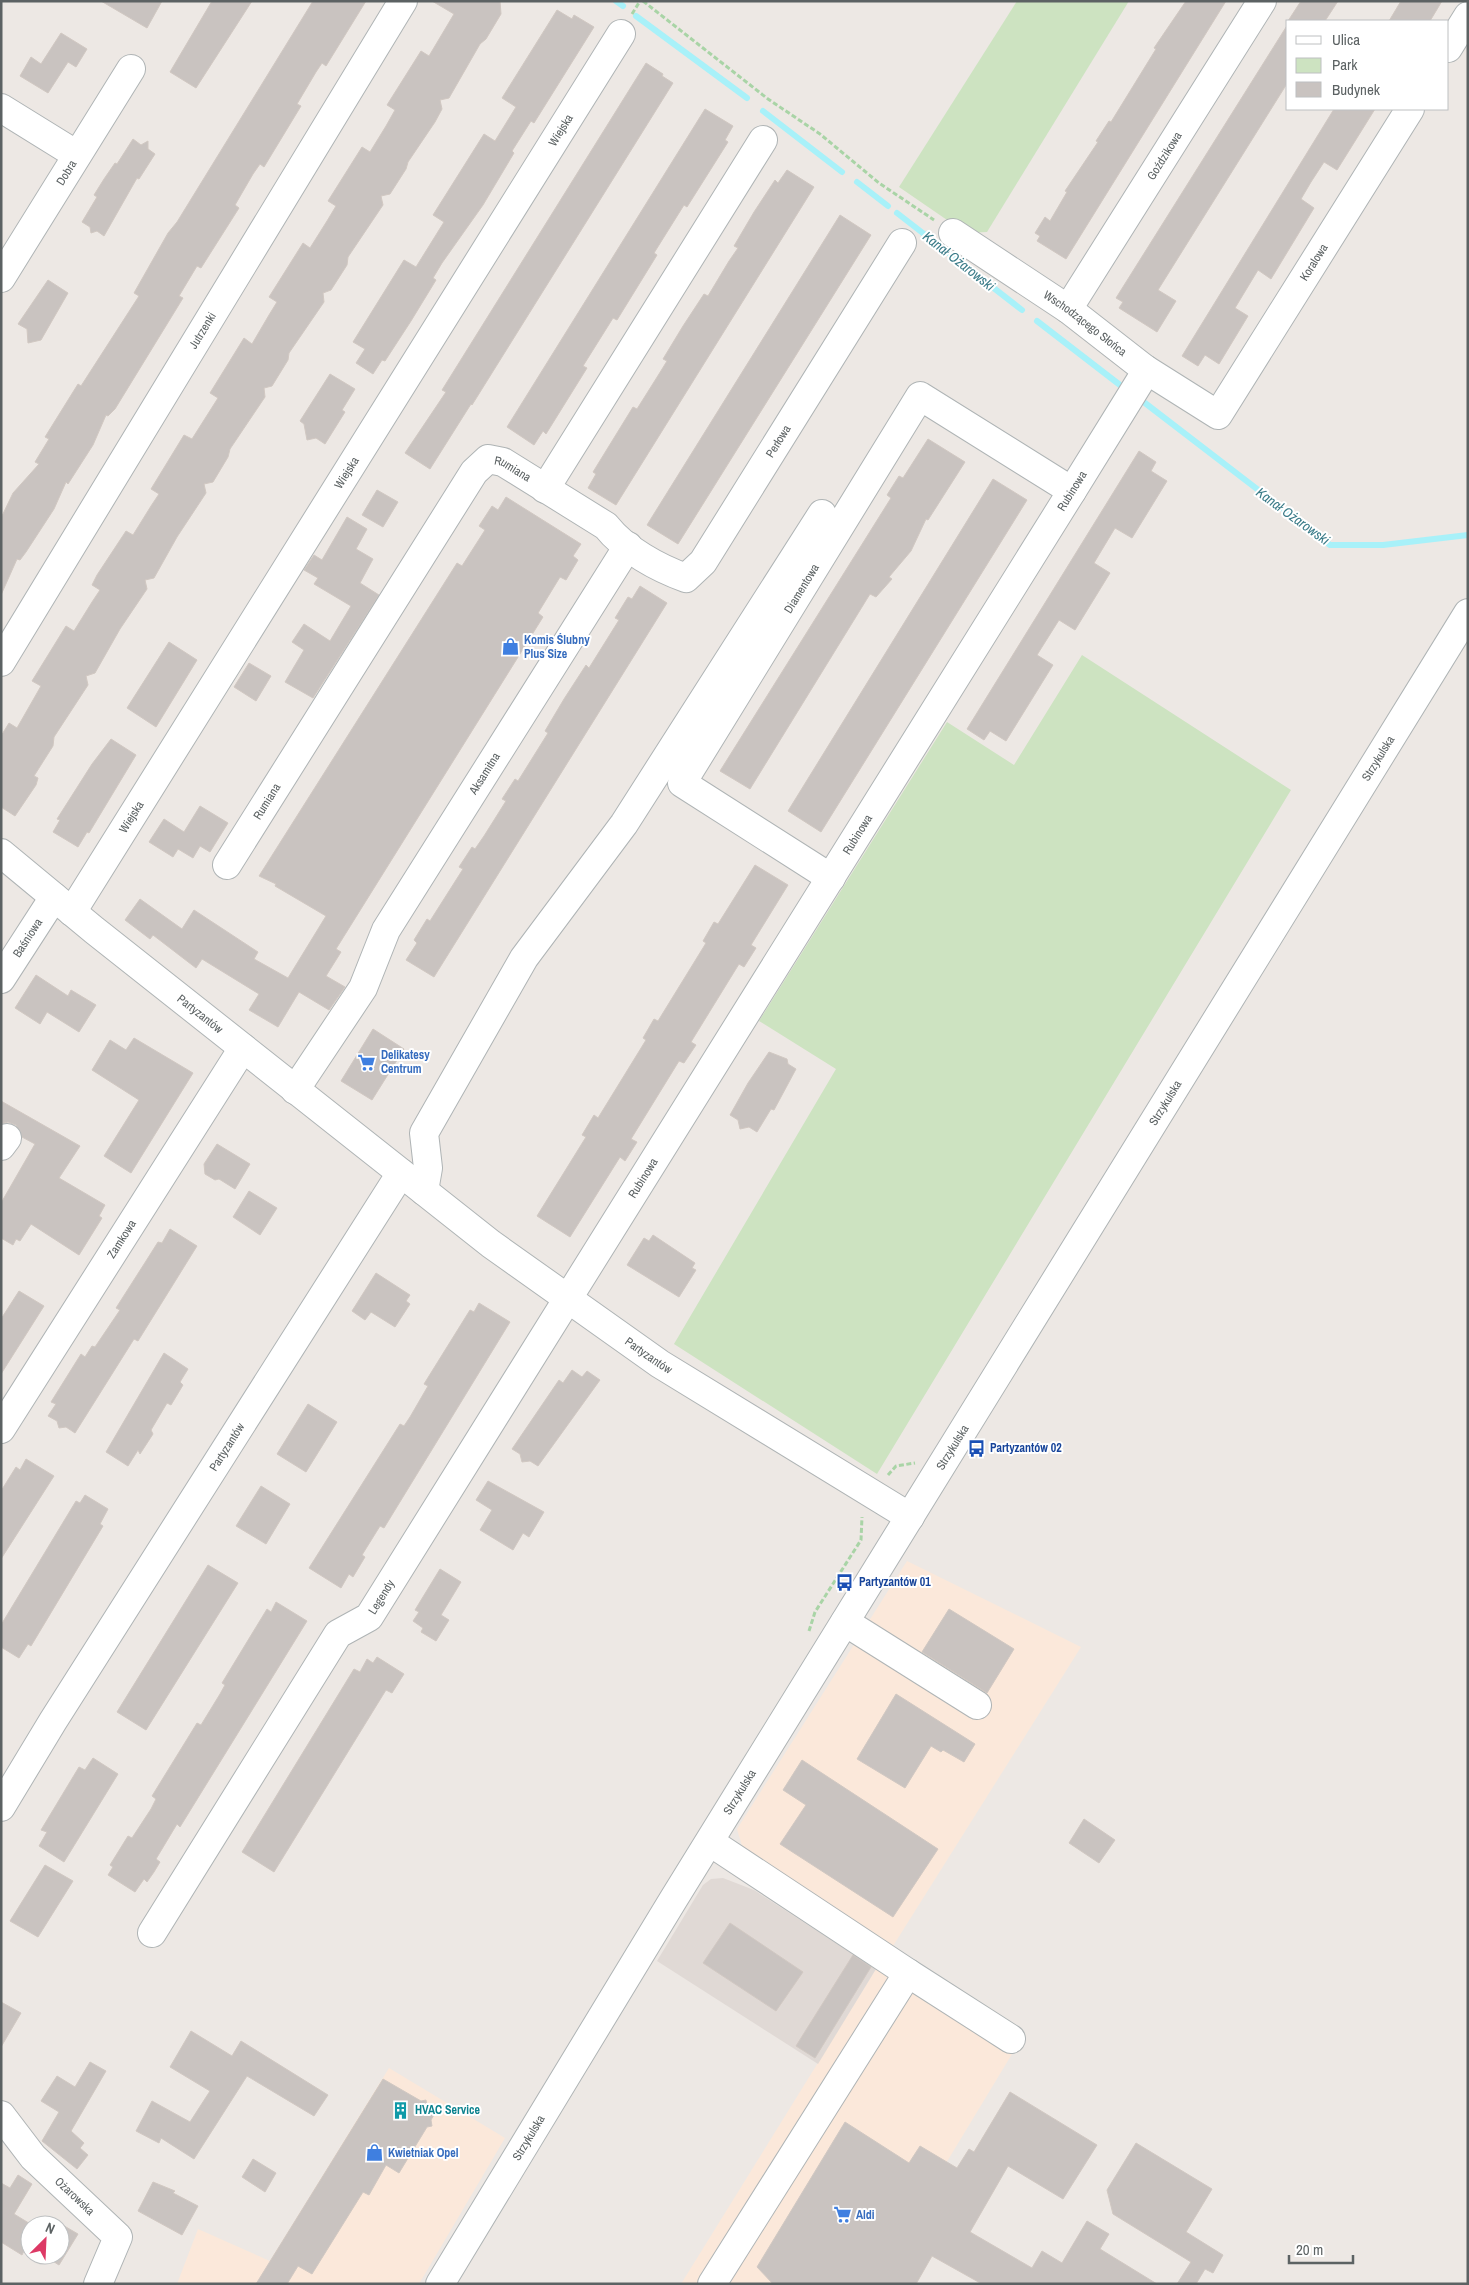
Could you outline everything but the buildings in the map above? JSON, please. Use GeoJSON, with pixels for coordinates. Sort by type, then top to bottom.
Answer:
{"type":"FeatureCollection","features":[{"type":"Feature","properties":{"kind":"street","name":"Jutrzenki"},"geometry":{"type":"LineString","coordinates":[[1,662],[403,1]]}},
{"type":"Feature","properties":{"kind":"street","name":"Goździkowa"},"geometry":{"type":"LineString","coordinates":[[1068,309],[1262,1]]}},
{"type":"Feature","properties":{"kind":"street"},"geometry":{"type":"LineString","coordinates":[[1449,46],[1468,16]]}},
{"type":"Feature","properties":{"kind":"street","name":"Wiejska"},"geometry":{"type":"LineString","coordinates":[[63,904],[620,34]]}},
{"type":"Feature","properties":{"kind":"street","name":"Dobra"},"geometry":{"type":"LineString","coordinates":[[1,278],[131,69]]}},
{"type":"Feature","properties":{"kind":"street"},"geometry":{"type":"LineString","coordinates":[[1,108],[77,155]]}},
{"type":"Feature","properties":{"kind":"street","name":"Koralowa"},"geometry":{"type":"LineString","coordinates":[[1218,415],[1409,110]]}},
{"type":"Feature","properties":{"kind":"street"},"geometry":{"type":"LineString","coordinates":[[628,546],[616,538],[606,526],[545,488],[763,140]]}},
{"type":"Feature","properties":{"kind":"street","name":"Wschodzącego Słońca"},"geometry":{"type":"LineString","coordinates":[[952,233],[1068,309],[1145,369],[1218,415]]}},
{"type":"Feature","properties":{"kind":"street","name":"Perłowa"},"geometry":{"type":"LineString","coordinates":[[628,546],[667,571],[686,578],[703,562],[902,243]]}},
{"type":"Feature","properties":{"kind":"street","name":"Rubinowa"},"geometry":{"type":"LineString","coordinates":[[567,1299],[1072,491],[1142,378],[1145,369]]}},
{"type":"Feature","properties":{"kind":"street","name":"Diamentowa"},"geometry":{"type":"LineString","coordinates":[[831,878],[682,783],[920,396],[1072,491]]}},
{"type":"Feature","properties":{"kind":"street","name":"Rumiana"},"geometry":{"type":"LineString","coordinates":[[227,865],[474,472],[488,459],[503,462],[545,488]]}},
{"type":"Feature","properties":{"kind":"street"},"geometry":{"type":"LineString","coordinates":[[424,1191],[428,1168],[424,1133],[519,966],[624,824],[822,514]]}},
{"type":"Feature","properties":{"kind":"street","name":"Aksamitna"},"geometry":{"type":"LineString","coordinates":[[296,1090],[363,988],[386,930],[628,546]]}},
{"type":"Feature","properties":{"kind":"street","name":"Strzykulska"},"geometry":{"type":"LineString","coordinates":[[440,2284],[710,1842],[1468,613]]}},
{"type":"Feature","properties":{"kind":"street","name":"Partyzantów"},"geometry":{"type":"LineString","coordinates":[[1,853],[491,1244],[660,1364],[910,1517]]}},
{"type":"Feature","properties":{"kind":"street","name":"Baśniowa"},"geometry":{"type":"LineString","coordinates":[[1,979],[63,904]]}},
{"type":"Feature","properties":{"kind":"street","name":"Zamkowa"},"geometry":{"type":"LineString","coordinates":[[1,1429],[243,1048]]}},
{"type":"Feature","properties":{"kind":"street","name":"Partyzantów"},"geometry":{"type":"LineString","coordinates":[[1,1807],[53,1721],[401,1173]]}},
{"type":"Feature","properties":{"kind":"street","name":"Legendy"},"geometry":{"type":"LineString","coordinates":[[152,1933],[338,1634],[369,1617],[567,1299]]}},
{"type":"Feature","properties":{"kind":"street"},"geometry":{"type":"LineString","coordinates":[[846,1622],[977,1705]]}},
{"type":"Feature","properties":{"kind":"street"},"geometry":{"type":"LineString","coordinates":[[710,1842],[1011,2039]]}},
{"type":"Feature","properties":{"kind":"street"},"geometry":{"type":"LineString","coordinates":[[712,2284],[908,1973]]}},
{"type":"Feature","properties":{"kind":"street","name":"Ożarowska"},"geometry":{"type":"LineString","coordinates":[[1,2115],[34,2157],[118,2237],[98,2284]]}},
{"type":"Feature","properties":{"kind":"path"},"geometry":{"type":"LineString","coordinates":[[643,1],[768,98],[820,134],[879,183],[952,233]]}},
{"type":"Feature","properties":{"kind":"path"},"geometry":{"type":"LineString","coordinates":[[885,1479],[896,1466],[921,1462]]}},
{"type":"Feature","properties":{"kind":"path"},"geometry":{"type":"LineString","coordinates":[[809,1632],[815,1612],[861,1540],[862,1517],[865,1512]]}},
{"type":"Feature","properties":{"kind":"shaded area"},"geometry":{"type":"Polygon","coordinates":[[[907,1561],[1081,1647],[893,1946],[742,1846],[737,1829],[907,1561]]]}},
{"type":"Feature","properties":{"kind":"shaded area"},"geometry":{"type":"Polygon","coordinates":[[[723,1878],[754,1890],[876,1969],[818,2064],[657,1961],[703,1885],[711,1879],[723,1878]]]}},
{"type":"Feature","properties":{"kind":"shaded area"},"geometry":{"type":"Polygon","coordinates":[[[876,1969],[1012,2054],[873,2284],[681,2284],[876,1969]]]}},
{"type":"Feature","properties":{"kind":"shaded area"},"geometry":{"type":"Polygon","coordinates":[[[389,2068],[505,2138],[419,2284],[177,2284],[198,2229],[270,2261],[389,2068]]]}},
{"type":"Feature","properties":{"kind":"green space"},"geometry":{"type":"Polygon","coordinates":[[[1017,1],[1129,1],[987,232],[966,233],[899,187],[1017,1]]]}},
{"type":"Feature","properties":{"kind":"green space"},"geometry":{"type":"Polygon","coordinates":[[[1082,655],[1291,790],[877,1474],[674,1344],[836,1069],[759,1021],[947,722],[1014,765],[1082,655]]]}},
{"type":"Feature","properties":{"kind":"waterway","name":"Kanał Ożarowski"},"geometry":{"type":"LineString","coordinates":[[616,1],[623,6]]}},
{"type":"Feature","properties":{"kind":"waterway","name":"Kanał Ożarowski"},"geometry":{"type":"LineString","coordinates":[[636,16],[747,98]]}},
{"type":"Feature","properties":{"kind":"waterway","name":"Kanał Ożarowski"},"geometry":{"type":"LineString","coordinates":[[763,111],[842,172]]}},
{"type":"Feature","properties":{"kind":"waterway","name":"Kanał Ożarowski"},"geometry":{"type":"LineString","coordinates":[[857,182],[888,206]]}},
{"type":"Feature","properties":{"kind":"waterway","name":"Kanał Ożarowski"},"geometry":{"type":"LineString","coordinates":[[897,213],[1022,310]]}},
{"type":"Feature","properties":{"kind":"waterway","name":"Kanał Ożarowski"},"geometry":{"type":"LineString","coordinates":[[1037,321],[1120,385]]}},
{"type":"Feature","properties":{"kind":"waterway","name":"Kanał Ożarowski"},"geometry":{"type":"LineString","coordinates":[[1145,403],[1330,545],[1383,545],[1468,535]]}},
{"type":"Feature","properties":{"kind":"place","name":"Komis Ślubny Plus Size"},"geometry":{"type":"Point","coordinates":[510,647]}},
{"type":"Feature","properties":{"kind":"place","name":"Delikatesy Centrum"},"geometry":{"type":"Point","coordinates":[367,1062]}},
{"type":"Feature","properties":{"kind":"place","name":"Partyzantów 02"},"geometry":{"type":"Point","coordinates":[976,1448]}},
{"type":"Feature","properties":{"kind":"place","name":"Partyzantów 01"},"geometry":{"type":"Point","coordinates":[845,1582]}},
{"type":"Feature","properties":{"kind":"place","name":"HVAC Service"},"geometry":{"type":"Point","coordinates":[401,2110]}},
{"type":"Feature","properties":{"kind":"place","name":"Kwietniak Opel"},"geometry":{"type":"Point","coordinates":[374,2153]}},
{"type":"Feature","properties":{"kind":"place","name":"Aldi"},"geometry":{"type":"Point","coordinates":[842,2215]}}]}
